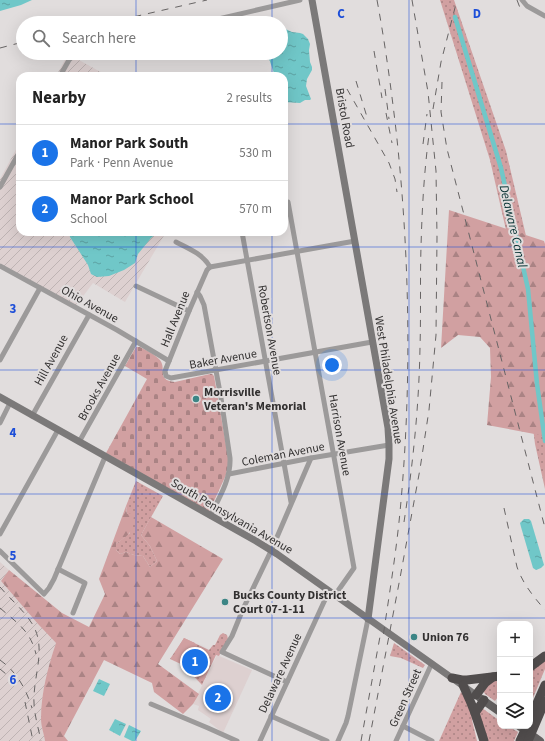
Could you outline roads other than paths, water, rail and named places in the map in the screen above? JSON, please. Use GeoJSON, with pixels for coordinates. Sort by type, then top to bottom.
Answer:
{"type":"FeatureCollection","features":[{"type":"Feature","properties":{"kind":"highway"},"geometry":{"type":"LineString","coordinates":[[533,665],[545,656]]}},
{"type":"Feature","properties":{"kind":"highway"},"geometry":{"type":"LineString","coordinates":[[452,678],[467,680],[497,677]]}},
{"type":"Feature","properties":{"kind":"highway"},"geometry":{"type":"LineString","coordinates":[[475,713],[485,683],[497,677]]}},
{"type":"Feature","properties":{"kind":"highway"},"geometry":{"type":"LineString","coordinates":[[462,685],[475,713],[484,741]]}},
{"type":"Feature","properties":{"kind":"highway"},"geometry":{"type":"LineString","coordinates":[[533,718],[545,685]]}},
{"type":"Feature","properties":{"kind":"highway"},"geometry":{"type":"LineString","coordinates":[[533,721],[545,701]]}},
{"type":"Feature","properties":{"kind":"highway"},"geometry":{"type":"LineString","coordinates":[[533,723],[545,714]]}},
{"type":"Feature","properties":{"kind":"highway"},"geometry":{"type":"LineString","coordinates":[[525,739],[529,729]]}},
{"type":"Feature","properties":{"kind":"main road","name":"Bristol Road"},"geometry":{"type":"LineString","coordinates":[[312,0],[355,240]]}},
{"type":"Feature","properties":{"kind":"main road","name":"West Philadelphia Avenue"},"geometry":{"type":"LineString","coordinates":[[355,240],[388,428],[389,445],[389,459],[368,619]]}},
{"type":"Feature","properties":{"kind":"main road","name":"South Pennsylvania Avenue"},"geometry":{"type":"LineString","coordinates":[[0,398],[256,541],[497,710]]}},
{"type":"Feature","properties":{"kind":"main road"},"geometry":{"type":"LineString","coordinates":[[523,729],[540,741]]}},
{"type":"Feature","properties":{"kind":"street"},"geometry":{"type":"LineString","coordinates":[[231,16],[300,0]]}},
{"type":"Feature","properties":{"kind":"street"},"geometry":{"type":"LineString","coordinates":[[522,0],[527,6],[545,16]]}},
{"type":"Feature","properties":{"kind":"street"},"geometry":{"type":"LineString","coordinates":[[62,72],[69,60]]}},
{"type":"Feature","properties":{"kind":"street"},"geometry":{"type":"LineString","coordinates":[[0,187],[16,158]]}},
{"type":"Feature","properties":{"kind":"street","name":"Harrison Avenue"},"geometry":{"type":"LineString","coordinates":[[288,202],[354,568],[332,593]]}},
{"type":"Feature","properties":{"kind":"street","name":"Robertson Avenue"},"geometry":{"type":"LineString","coordinates":[[243,236],[292,502]]}},
{"type":"Feature","properties":{"kind":"street"},"geometry":{"type":"LineString","coordinates":[[176,242],[202,257],[210,267],[355,240]]}},
{"type":"Feature","properties":{"kind":"street","name":"Ohio Avenue"},"geometry":{"type":"LineString","coordinates":[[0,266],[136,341],[169,361]]}},
{"type":"Feature","properties":{"kind":"street","name":"Hall Avenue"},"geometry":{"type":"LineString","coordinates":[[171,378],[166,376],[165,373],[169,361],[197,292],[207,270],[210,267]]}},
{"type":"Feature","properties":{"kind":"street"},"geometry":{"type":"LineString","coordinates":[[136,286],[189,311]]}},
{"type":"Feature","properties":{"kind":"street"},"geometry":{"type":"LineString","coordinates":[[0,360],[40,288]]}},
{"type":"Feature","properties":{"kind":"street"},"geometry":{"type":"LineString","coordinates":[[197,292],[204,305],[231,464],[229,474],[210,516]]}},
{"type":"Feature","properties":{"kind":"street","name":"Hill Avenue"},"geometry":{"type":"LineString","coordinates":[[32,416],[88,315]]}},
{"type":"Feature","properties":{"kind":"street","name":"Brooks Avenue"},"geometry":{"type":"LineString","coordinates":[[79,442],[136,341]]}},
{"type":"Feature","properties":{"kind":"street","name":"Baker Avenue"},"geometry":{"type":"LineString","coordinates":[[171,378],[372,342]]}},
{"type":"Feature","properties":{"kind":"street"},"geometry":{"type":"LineString","coordinates":[[0,423],[10,403]]}},
{"type":"Feature","properties":{"kind":"street"},"geometry":{"type":"LineString","coordinates":[[0,534],[58,430]]}},
{"type":"Feature","properties":{"kind":"street","name":"Coleman Avenue"},"geometry":{"type":"LineString","coordinates":[[229,474],[389,445]]}},
{"type":"Feature","properties":{"kind":"street"},"geometry":{"type":"LineString","coordinates":[[0,551],[44,594],[51,585],[105,457]]}},
{"type":"Feature","properties":{"kind":"street"},"geometry":{"type":"LineString","coordinates":[[287,682],[222,651],[232,636],[311,458]]}},
{"type":"Feature","properties":{"kind":"street"},"geometry":{"type":"LineString","coordinates":[[58,569],[84,583],[73,613]]}},
{"type":"Feature","properties":{"kind":"street","name":"Delaware Avenue"},"geometry":{"type":"LineString","coordinates":[[260,741],[287,682],[332,593]]}},
{"type":"Feature","properties":{"kind":"street"},"geometry":{"type":"LineString","coordinates":[[338,741],[348,716],[368,619]]}},
{"type":"Feature","properties":{"kind":"street","name":"Green Street"},"geometry":{"type":"LineString","coordinates":[[396,741],[432,663]]}},
{"type":"Feature","properties":{"kind":"street"},"geometry":{"type":"LineString","coordinates":[[151,704],[237,741]]}},
{"type":"Feature","properties":{"kind":"street"},"geometry":{"type":"LineString","coordinates":[[272,716],[327,741]]}},
{"type":"Feature","properties":{"kind":"street"},"geometry":{"type":"LineString","coordinates":[[403,726],[432,741]]}},
{"type":"Feature","properties":{"kind":"water"},"geometry":{"type":"Polygon","coordinates":[[[0,0],[32,0],[0,11],[0,0]]]}},
{"type":"Feature","properties":{"kind":"water"},"geometry":{"type":"Polygon","coordinates":[[[288,30],[303,34],[308,39],[310,44],[309,50],[312,70],[307,79],[306,86],[311,99],[300,103],[288,102],[288,72],[274,72],[269,60],[288,60],[288,30]]]}},
{"type":"Feature","properties":{"kind":"water"},"geometry":{"type":"Polygon","coordinates":[[[153,236],[138,254],[135,263],[124,270],[109,276],[97,277],[91,274],[88,265],[70,237],[153,236]]]}},
{"type":"Feature","properties":{"kind":"water"},"geometry":{"type":"Polygon","coordinates":[[[524,519],[529,519],[531,521],[544,565],[536,570],[533,568],[520,523],[524,519]]]}},
{"type":"Feature","properties":{"kind":"water"},"geometry":{"type":"Polygon","coordinates":[[[99,679],[110,684],[104,696],[93,691],[99,679]]]}},
{"type":"Feature","properties":{"kind":"water"},"geometry":{"type":"Polygon","coordinates":[[[115,719],[126,724],[120,736],[109,730],[115,719]]]}},
{"type":"Feature","properties":{"kind":"water"},"geometry":{"type":"Polygon","coordinates":[[[129,725],[141,731],[135,741],[124,737],[129,725]]]}},
{"type":"Feature","properties":{"kind":"waterway","name":"Delaware Canal"},"geometry":{"type":"LineString","coordinates":[[455,17],[501,168],[528,289],[537,384],[545,441]]}},
{"type":"Feature","properties":{"kind":"railway"},"geometry":{"type":"LineString","coordinates":[[137,16],[207,0]]}},
{"type":"Feature","properties":{"kind":"railway"},"geometry":{"type":"LineString","coordinates":[[377,0],[390,81],[401,178],[407,273],[408,321],[408,369],[404,465],[400,512],[383,637]]}},
{"type":"Feature","properties":{"kind":"railway"},"geometry":{"type":"LineString","coordinates":[[369,741],[420,469],[429,410],[436,335],[436,171],[428,92],[412,0]]}},
{"type":"Feature","properties":{"kind":"railway"},"geometry":{"type":"LineString","coordinates":[[433,109],[441,62],[457,0]]}},
{"type":"Feature","properties":{"kind":"railway"},"geometry":{"type":"LineString","coordinates":[[517,0],[522,13]]}},
{"type":"Feature","properties":{"kind":"railway"},"geometry":{"type":"LineString","coordinates":[[0,48],[16,44]]}},
{"type":"Feature","properties":{"kind":"railway"},"geometry":{"type":"LineString","coordinates":[[374,51],[382,98]]}},
{"type":"Feature","properties":{"kind":"railway"},"geometry":{"type":"LineString","coordinates":[[356,81],[367,117]]}},
{"type":"Feature","properties":{"kind":"railway"},"geometry":{"type":"LineString","coordinates":[[442,82],[441,112],[447,149],[545,528]]}},
{"type":"Feature","properties":{"kind":"railway"},"geometry":{"type":"LineString","coordinates":[[347,89],[389,163],[395,179],[397,192]]}},
{"type":"Feature","properties":{"kind":"railway"},"geometry":{"type":"LineString","coordinates":[[385,89],[389,119]]}},
{"type":"Feature","properties":{"kind":"railway"},"geometry":{"type":"LineString","coordinates":[[386,113],[392,143]]}},
{"type":"Feature","properties":{"kind":"railway"},"geometry":{"type":"LineString","coordinates":[[423,144],[427,114]]}},
{"type":"Feature","properties":{"kind":"railway"},"geometry":{"type":"LineString","coordinates":[[404,522],[413,457],[417,413],[422,219],[429,135]]}},
{"type":"Feature","properties":{"kind":"railway"},"geometry":{"type":"LineString","coordinates":[[504,508],[519,573],[536,600],[545,610]]}},
{"type":"Feature","properties":{"kind":"railway"},"geometry":{"type":"LineString","coordinates":[[0,587],[27,616],[37,635],[39,652],[34,702],[41,741]]}},
{"type":"Feature","properties":{"kind":"railway"},"geometry":{"type":"LineString","coordinates":[[0,608],[26,633],[36,654]]}},
{"type":"Feature","properties":{"kind":"railway"},"geometry":{"type":"LineString","coordinates":[[361,741],[381,631]]}},
{"type":"Feature","properties":{"kind":"railway"},"geometry":{"type":"LineString","coordinates":[[0,660],[16,675],[27,694],[32,708]]}},
{"type":"Feature","properties":{"kind":"railway"},"geometry":{"type":"LineString","coordinates":[[0,669],[12,679],[18,687]]}},
{"type":"Feature","properties":{"kind":"railway"},"geometry":{"type":"LineString","coordinates":[[25,702],[33,741]]}},
{"type":"Feature","properties":{"kind":"place","name":"Morrisville Veteran's Memorial"},"geometry":{"type":"Point","coordinates":[196,399]}},
{"type":"Feature","properties":{"kind":"place","name":"Bucks County District Court 07-1-11"},"geometry":{"type":"Point","coordinates":[225,602]}},
{"type":"Feature","properties":{"kind":"place","name":"Union 76"},"geometry":{"type":"Point","coordinates":[414,637]}},
{"type":"Feature","properties":{"kind":"place","name":"Manor Park South"},"geometry":{"type":"Point","coordinates":[195,662]}},
{"type":"Feature","properties":{"kind":"place","name":"Manor Park School"},"geometry":{"type":"Point","coordinates":[218,698]}}]}
